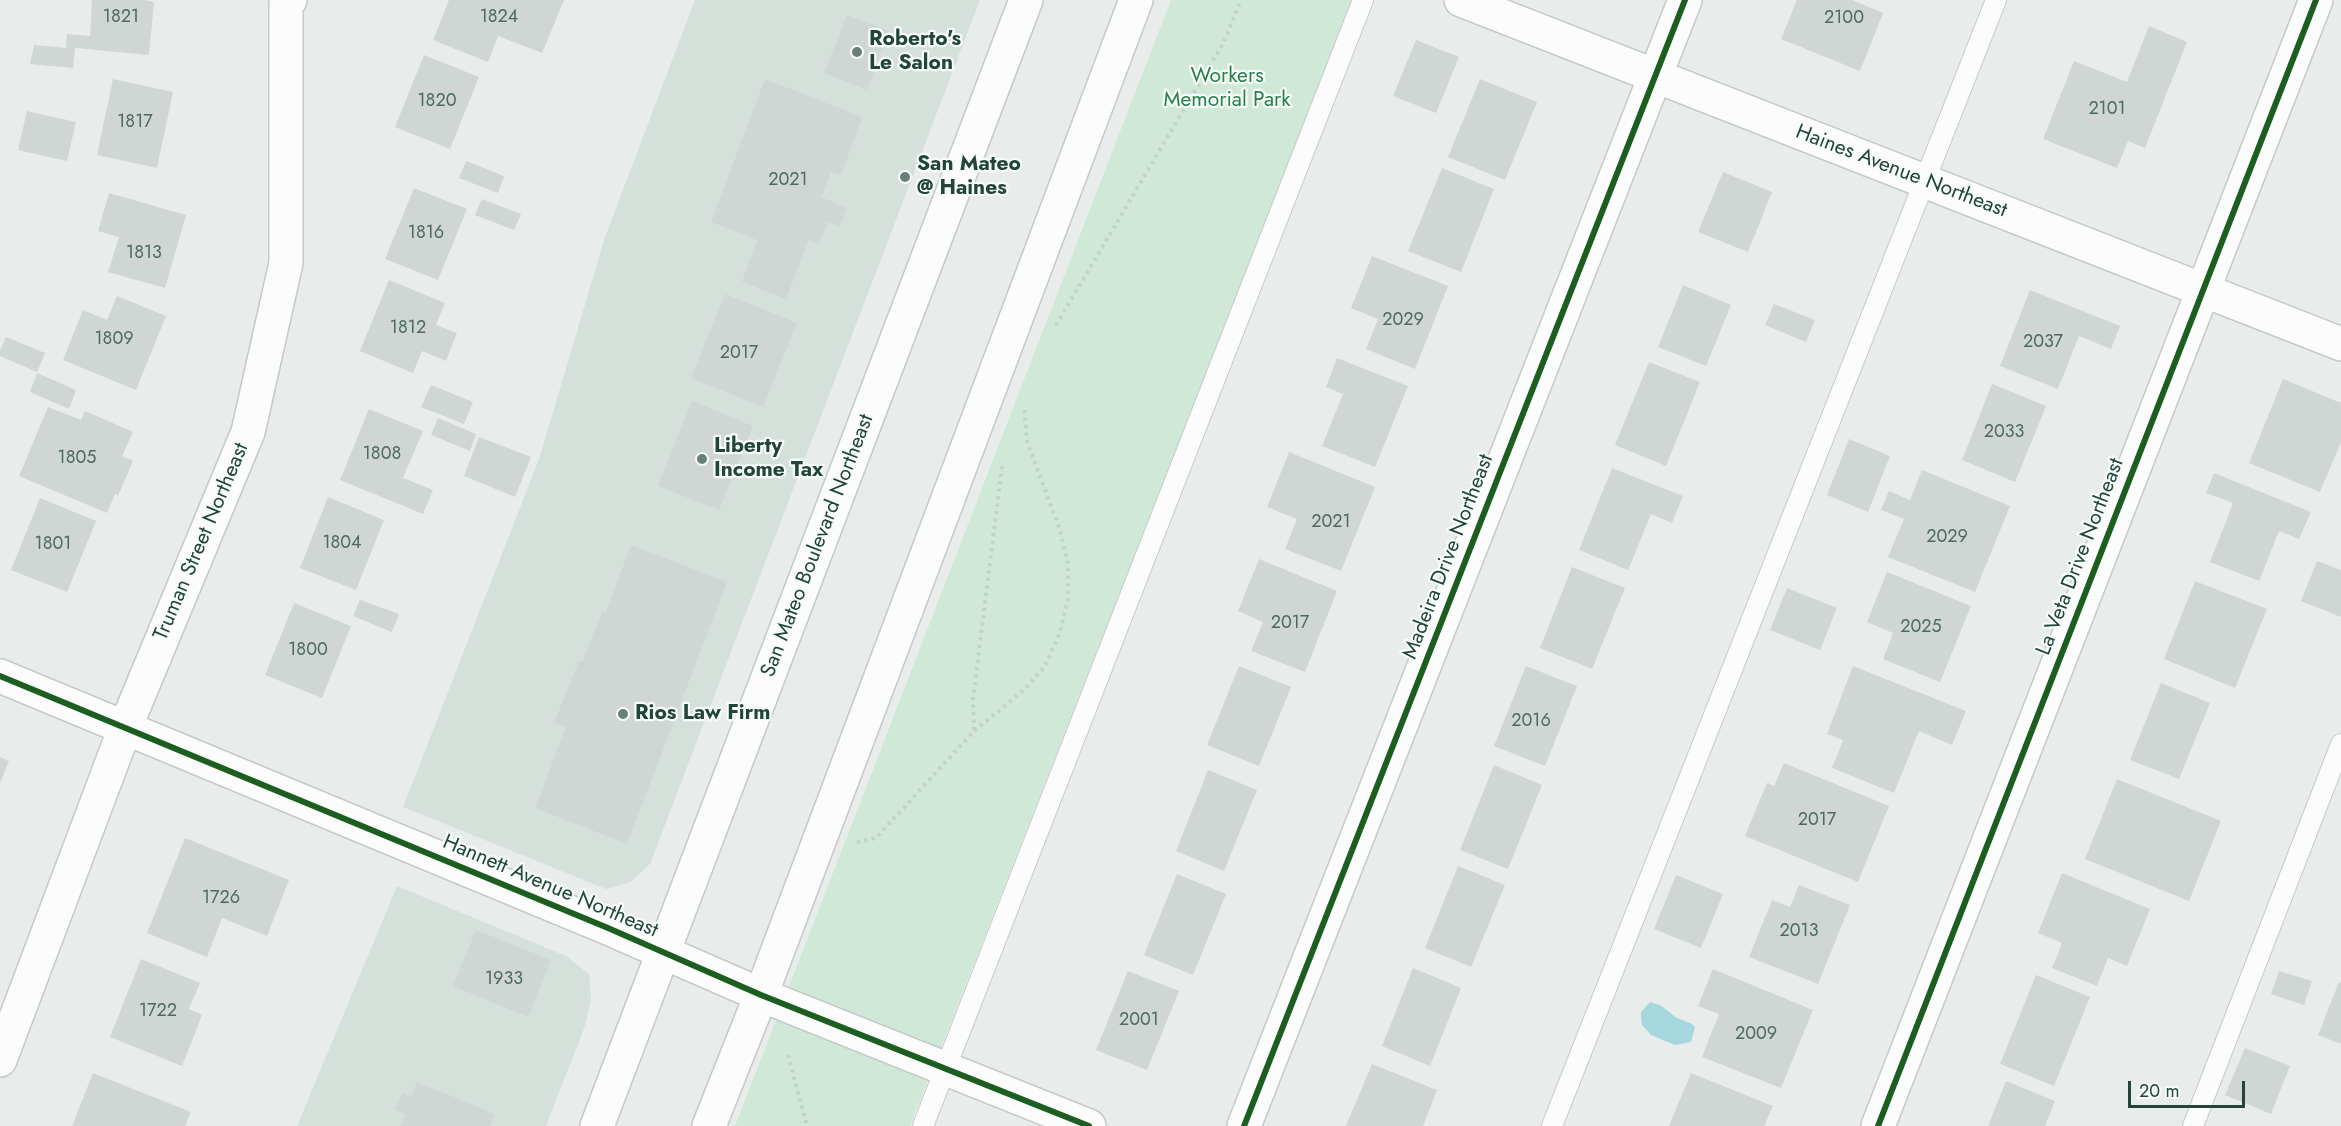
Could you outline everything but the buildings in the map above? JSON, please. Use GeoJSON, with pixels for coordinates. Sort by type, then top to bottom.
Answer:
{"type":"FeatureCollection","features":[{"type":"Feature","properties":{"kind":"street","name":"San Mateo Boulevard Northeast"},"geometry":{"type":"LineString","coordinates":[[597,1126],[1026,0]]}},
{"type":"Feature","properties":{"kind":"street"},"geometry":{"type":"LineString","coordinates":[[709,1126],[761,995],[1136,0]]}},
{"type":"Feature","properties":{"kind":"street","name":"Haines Avenue Northeast"},"geometry":{"type":"LineString","coordinates":[[1461,0],[1655,78],[2341,344]]}},
{"type":"Feature","properties":{"kind":"street","name":"Madeira Drive Northeast"},"geometry":{"type":"LineString","coordinates":[[1244,1126],[1685,0]]}},
{"type":"Feature","properties":{"kind":"street","name":"La Veta Drive Northeast"},"geometry":{"type":"LineString","coordinates":[[1878,1126],[2316,0]]}},
{"type":"Feature","properties":{"kind":"street","name":"Truman Street Northeast"},"geometry":{"type":"LineString","coordinates":[[0,1060],[125,728],[248,432],[286,263],[287,1]]}},
{"type":"Feature","properties":{"kind":"street","name":"Hannett Avenue Northeast"},"geometry":{"type":"LineString","coordinates":[[0,676],[608,928],[761,995],[1089,1126]]}},
{"type":"Feature","properties":{"kind":"lane"},"geometry":{"type":"LineString","coordinates":[[923,1126],[1363,0]]}},
{"type":"Feature","properties":{"kind":"lane"},"geometry":{"type":"LineString","coordinates":[[1552,1126],[1996,0]]}},
{"type":"Feature","properties":{"kind":"lane"},"geometry":{"type":"LineString","coordinates":[[2193,1126],[2341,744]]}},
{"type":"Feature","properties":{"kind":"path"},"geometry":{"type":"LineString","coordinates":[[1051,333],[1224,42],[1241,0]]}},
{"type":"Feature","properties":{"kind":"path"},"geometry":{"type":"LineString","coordinates":[[853,843],[876,838],[974,731],[1024,690],[1045,666],[1060,632],[1068,599],[1068,564],[1060,530],[1027,441],[1024,403]]}},
{"type":"Feature","properties":{"kind":"path"},"geometry":{"type":"LineString","coordinates":[[974,731],[973,699],[1003,457]]}},
{"type":"Feature","properties":{"kind":"path"},"geometry":{"type":"LineString","coordinates":[[788,1055],[807,1126]]}},
{"type":"Feature","properties":{"kind":"shaded area"},"geometry":{"type":"Polygon","coordinates":[[[695,0],[980,0],[650,864],[631,882],[606,889],[403,807],[539,459],[605,237],[695,0]]]}},
{"type":"Feature","properties":{"kind":"shaded area"},"geometry":{"type":"Polygon","coordinates":[[[397,886],[566,956],[589,974],[591,999],[585,1026],[546,1126],[297,1126],[397,886]]]}},
{"type":"Feature","properties":{"kind":"green space","name":"Workers Memorial Park"},"geometry":{"type":"Polygon","coordinates":[[[1171,0],[1353,0],[910,1126],[735,1126],[1171,0]]]}},
{"type":"Feature","properties":{"kind":"water"},"geometry":{"type":"Polygon","coordinates":[[[1650,1002],[1660,1005],[1677,1018],[1692,1024],[1695,1027],[1691,1042],[1675,1045],[1651,1035],[1642,1025],[1641,1018],[1641,1012],[1650,1002]]]}},
{"type":"Feature","properties":{"kind":"cycle path"},"geometry":{"type":"LineString","coordinates":[[1244,1126],[1685,0]]}},
{"type":"Feature","properties":{"kind":"cycle path"},"geometry":{"type":"LineString","coordinates":[[1878,1126],[2316,0]]}},
{"type":"Feature","properties":{"kind":"cycle path"},"geometry":{"type":"LineString","coordinates":[[0,676],[608,928],[761,995],[1089,1126]]}},
{"type":"Feature","properties":{"kind":"place","name":"Roberto's Le Salon"},"geometry":{"type":"Point","coordinates":[857,52]}},
{"type":"Feature","properties":{"kind":"place","name":"San Mateo @ Haines"},"geometry":{"type":"Point","coordinates":[905,177]}},
{"type":"Feature","properties":{"kind":"place","name":"Liberty Income Tax"},"geometry":{"type":"Point","coordinates":[702,459]}},
{"type":"Feature","properties":{"kind":"place","name":"Rios Law Firm"},"geometry":{"type":"Point","coordinates":[623,714]}}]}
